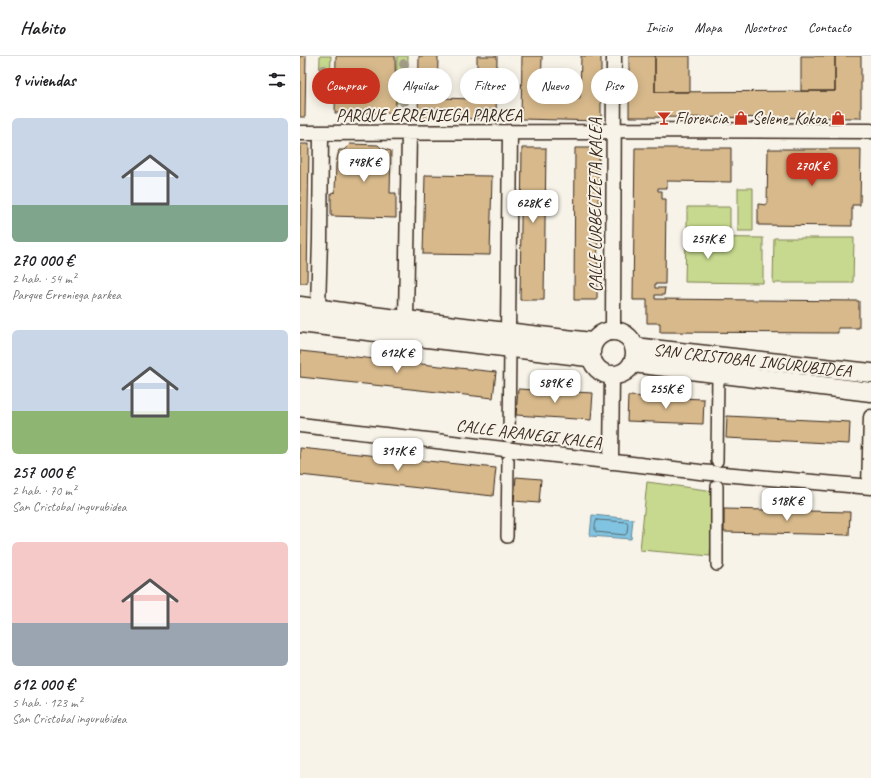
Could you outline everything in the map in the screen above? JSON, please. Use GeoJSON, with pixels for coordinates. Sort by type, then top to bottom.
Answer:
{"type":"FeatureCollection","features":[{"type":"Feature","properties":{"kind":"street","name":"CALLE LURBELTZETA KALEA"},"geometry":{"type":"LineString","coordinates":[[613,331],[614,56]]}},
{"type":"Feature","properties":{"kind":"street","name":"PARQUE ERRENIEGA PARKEA"},"geometry":{"type":"LineString","coordinates":[[300,133],[597,132],[614,130],[871,131]]}},
{"type":"Feature","properties":{"kind":"street"},"geometry":{"type":"LineString","coordinates":[[509,340],[510,132]]}},
{"type":"Feature","properties":{"kind":"street"},"geometry":{"type":"LineString","coordinates":[[406,320],[409,133]]}},
{"type":"Feature","properties":{"kind":"street"},"geometry":{"type":"LineString","coordinates":[[318,308],[321,134]]}},
{"type":"Feature","properties":{"kind":"street"},"geometry":{"type":"LineString","coordinates":[[300,306],[406,320],[509,340],[588,357],[598,369],[612,375],[621,373],[629,368],[633,355],[628,337],[622,333],[613,331],[604,333],[591,342],[509,340],[300,323]]}},
{"type":"Feature","properties":{"kind":"street","name":"CALLE ARANEGI KALEA"},"geometry":{"type":"LineString","coordinates":[[509,340],[509,437]]}},
{"type":"Feature","properties":{"kind":"street"},"geometry":{"type":"LineString","coordinates":[[592,360],[592,350],[595,340]]}},
{"type":"Feature","properties":{"kind":"street","name":"SAN CRISTOBAL INGURUBIDEA"},"geometry":{"type":"LineString","coordinates":[[633,355],[871,373]]}},
{"type":"Feature","properties":{"kind":"street","name":"SAN CRISTOBAL INGURUBIDEA"},"geometry":{"type":"LineString","coordinates":[[633,355],[718,374],[871,391],[869,382],[871,377]]}},
{"type":"Feature","properties":{"kind":"street"},"geometry":{"type":"LineString","coordinates":[[717,461],[718,374]]}},
{"type":"Feature","properties":{"kind":"street","name":"CALLE ARANEGI KALEA"},"geometry":{"type":"LineString","coordinates":[[611,462],[612,375]]}},
{"type":"Feature","properties":{"kind":"street"},"geometry":{"type":"LineString","coordinates":[[870,487],[871,417]]}},
{"type":"Feature","properties":{"kind":"street","name":"CALLE ARANEGI KALEA"},"geometry":{"type":"LineString","coordinates":[[300,425],[700,472],[870,487]]}},
{"type":"Feature","properties":{"kind":"street","name":"CALLE ARANEGI KALEA"},"geometry":{"type":"LineString","coordinates":[[507,537],[508,462]]}},
{"type":"Feature","properties":{"kind":"street"},"geometry":{"type":"LineString","coordinates":[[716,565],[717,486]]}},
{"type":"Feature","properties":{"kind":"green space"},"geometry":{"type":"Polygon","coordinates":[[[320,56],[331,56],[331,68],[320,68],[320,56]]]}},
{"type":"Feature","properties":{"kind":"green space"},"geometry":{"type":"Polygon","coordinates":[[[397,56],[408,56],[408,68],[397,68],[397,56]]]}},
{"type":"Feature","properties":{"kind":"green space"},"geometry":{"type":"Polygon","coordinates":[[[738,188],[753,188],[753,231],[738,231],[738,188]]]}},
{"type":"Feature","properties":{"kind":"green space"},"geometry":{"type":"Polygon","coordinates":[[[687,207],[730,207],[730,231],[687,231],[687,207]]]}},
{"type":"Feature","properties":{"kind":"green space"},"geometry":{"type":"Polygon","coordinates":[[[686,237],[763,238],[763,283],[685,282],[686,237]]]}},
{"type":"Feature","properties":{"kind":"green space"},"geometry":{"type":"Polygon","coordinates":[[[774,238],[854,238],[853,283],[773,283],[774,238]]]}},
{"type":"Feature","properties":{"kind":"green space"},"geometry":{"type":"Polygon","coordinates":[[[647,482],[714,491],[710,556],[640,550],[647,482]]]}},
{"type":"Feature","properties":{"kind":"water"},"geometry":{"type":"Polygon","coordinates":[[[592,515],[633,519],[631,539],[590,536],[592,515]]]}},
{"type":"Feature","properties":{"kind":"building"},"geometry":{"type":"Polygon","coordinates":[[[300,56],[306,56],[305,117],[300,117],[300,56]]]}},
{"type":"Feature","properties":{"kind":"building"},"geometry":{"type":"Polygon","coordinates":[[[336,56],[395,56],[395,68],[388,68],[388,104],[396,104],[396,113],[335,113],[335,104],[380,104],[380,68],[336,68],[336,56]]]}},
{"type":"Feature","properties":{"kind":"building"},"geometry":{"type":"Polygon","coordinates":[[[419,56],[438,56],[438,68],[419,68],[419,56]]]}},
{"type":"Feature","properties":{"kind":"building"},"geometry":{"type":"Polygon","coordinates":[[[477,56],[497,56],[497,68],[477,68],[477,56]]]}},
{"type":"Feature","properties":{"kind":"building"},"geometry":{"type":"Polygon","coordinates":[[[522,56],[542,56],[542,68],[527,68],[527,104],[583,104],[583,68],[581,68],[581,56],[601,56],[601,68],[591,68],[591,104],[601,104],[601,121],[521,119],[522,56]]]}},
{"type":"Feature","properties":{"kind":"building"},"geometry":{"type":"Polygon","coordinates":[[[629,56],[655,56],[655,92],[835,91],[835,56],[861,56],[861,118],[629,117],[629,104],[638,104],[638,68],[629,68],[629,56]]]}},
{"type":"Feature","properties":{"kind":"building"},"geometry":{"type":"Polygon","coordinates":[[[655,56],[690,56],[690,92],[655,92],[655,56]]]}},
{"type":"Feature","properties":{"kind":"building"},"geometry":{"type":"Polygon","coordinates":[[[801,56],[835,56],[835,91],[801,91],[801,56]]]}},
{"type":"Feature","properties":{"kind":"building"},"geometry":{"type":"Polygon","coordinates":[[[452,98],[460,99],[460,104],[496,104],[496,119],[418,118],[418,104],[452,104],[452,98]]]}},
{"type":"Feature","properties":{"kind":"building"},"geometry":{"type":"Polygon","coordinates":[[[300,144],[309,144],[307,283],[300,283],[300,144]]]}},
{"type":"Feature","properties":{"kind":"building"},"geometry":{"type":"Polygon","coordinates":[[[350,144],[378,145],[381,148],[391,151],[390,193],[396,193],[396,218],[331,216],[331,193],[335,192],[336,164],[339,150],[344,150],[350,144]]]}},
{"type":"Feature","properties":{"kind":"building"},"geometry":{"type":"Polygon","coordinates":[[[522,148],[546,148],[544,300],[520,300],[522,148]]]}},
{"type":"Feature","properties":{"kind":"building"},"geometry":{"type":"Polygon","coordinates":[[[575,148],[599,148],[597,300],[574,300],[575,148]]]}},
{"type":"Feature","properties":{"kind":"building"},"geometry":{"type":"Polygon","coordinates":[[[635,148],[731,148],[731,182],[667,181],[667,188],[658,188],[658,191],[662,191],[662,199],[666,199],[665,284],[655,284],[655,288],[665,288],[664,295],[655,295],[655,299],[859,301],[859,328],[838,328],[838,333],[660,332],[660,323],[647,323],[647,300],[633,300],[635,148]]]}},
{"type":"Feature","properties":{"kind":"building"},"geometry":{"type":"Polygon","coordinates":[[[768,149],[861,149],[860,205],[852,205],[852,226],[758,225],[758,204],[767,205],[768,149]]]}},
{"type":"Feature","properties":{"kind":"building"},"geometry":{"type":"Polygon","coordinates":[[[425,175],[492,176],[490,255],[423,254],[425,175]]]}},
{"type":"Feature","properties":{"kind":"building"},"geometry":{"type":"Polygon","coordinates":[[[300,351],[496,372],[493,398],[300,377],[300,351]]]}},
{"type":"Feature","properties":{"kind":"building"},"geometry":{"type":"Polygon","coordinates":[[[518,389],[593,393],[591,420],[516,415],[518,389]]]}},
{"type":"Feature","properties":{"kind":"building"},"geometry":{"type":"Polygon","coordinates":[[[628,396],[704,399],[703,424],[627,421],[628,396]]]}},
{"type":"Feature","properties":{"kind":"building"},"geometry":{"type":"Polygon","coordinates":[[[727,416],[850,422],[849,444],[726,438],[727,416]]]}},
{"type":"Feature","properties":{"kind":"building"},"geometry":{"type":"Polygon","coordinates":[[[300,448],[496,468],[493,496],[300,475],[300,448]]]}},
{"type":"Feature","properties":{"kind":"building"},"geometry":{"type":"Polygon","coordinates":[[[516,477],[541,479],[539,503],[514,501],[516,477]]]}},
{"type":"Feature","properties":{"kind":"building"},"geometry":{"type":"Polygon","coordinates":[[[724,509],[850,512],[849,535],[724,532],[724,509]]]}},
{"type":"Feature","properties":{"kind":"place","name":"Florencia"},"geometry":{"type":"Point","coordinates":[664,118]}},
{"type":"Feature","properties":{"kind":"place","name":"Selene"},"geometry":{"type":"Point","coordinates":[741,118]}},
{"type":"Feature","properties":{"kind":"place","name":"Kokoa"},"geometry":{"type":"Point","coordinates":[838,118]}}]}
